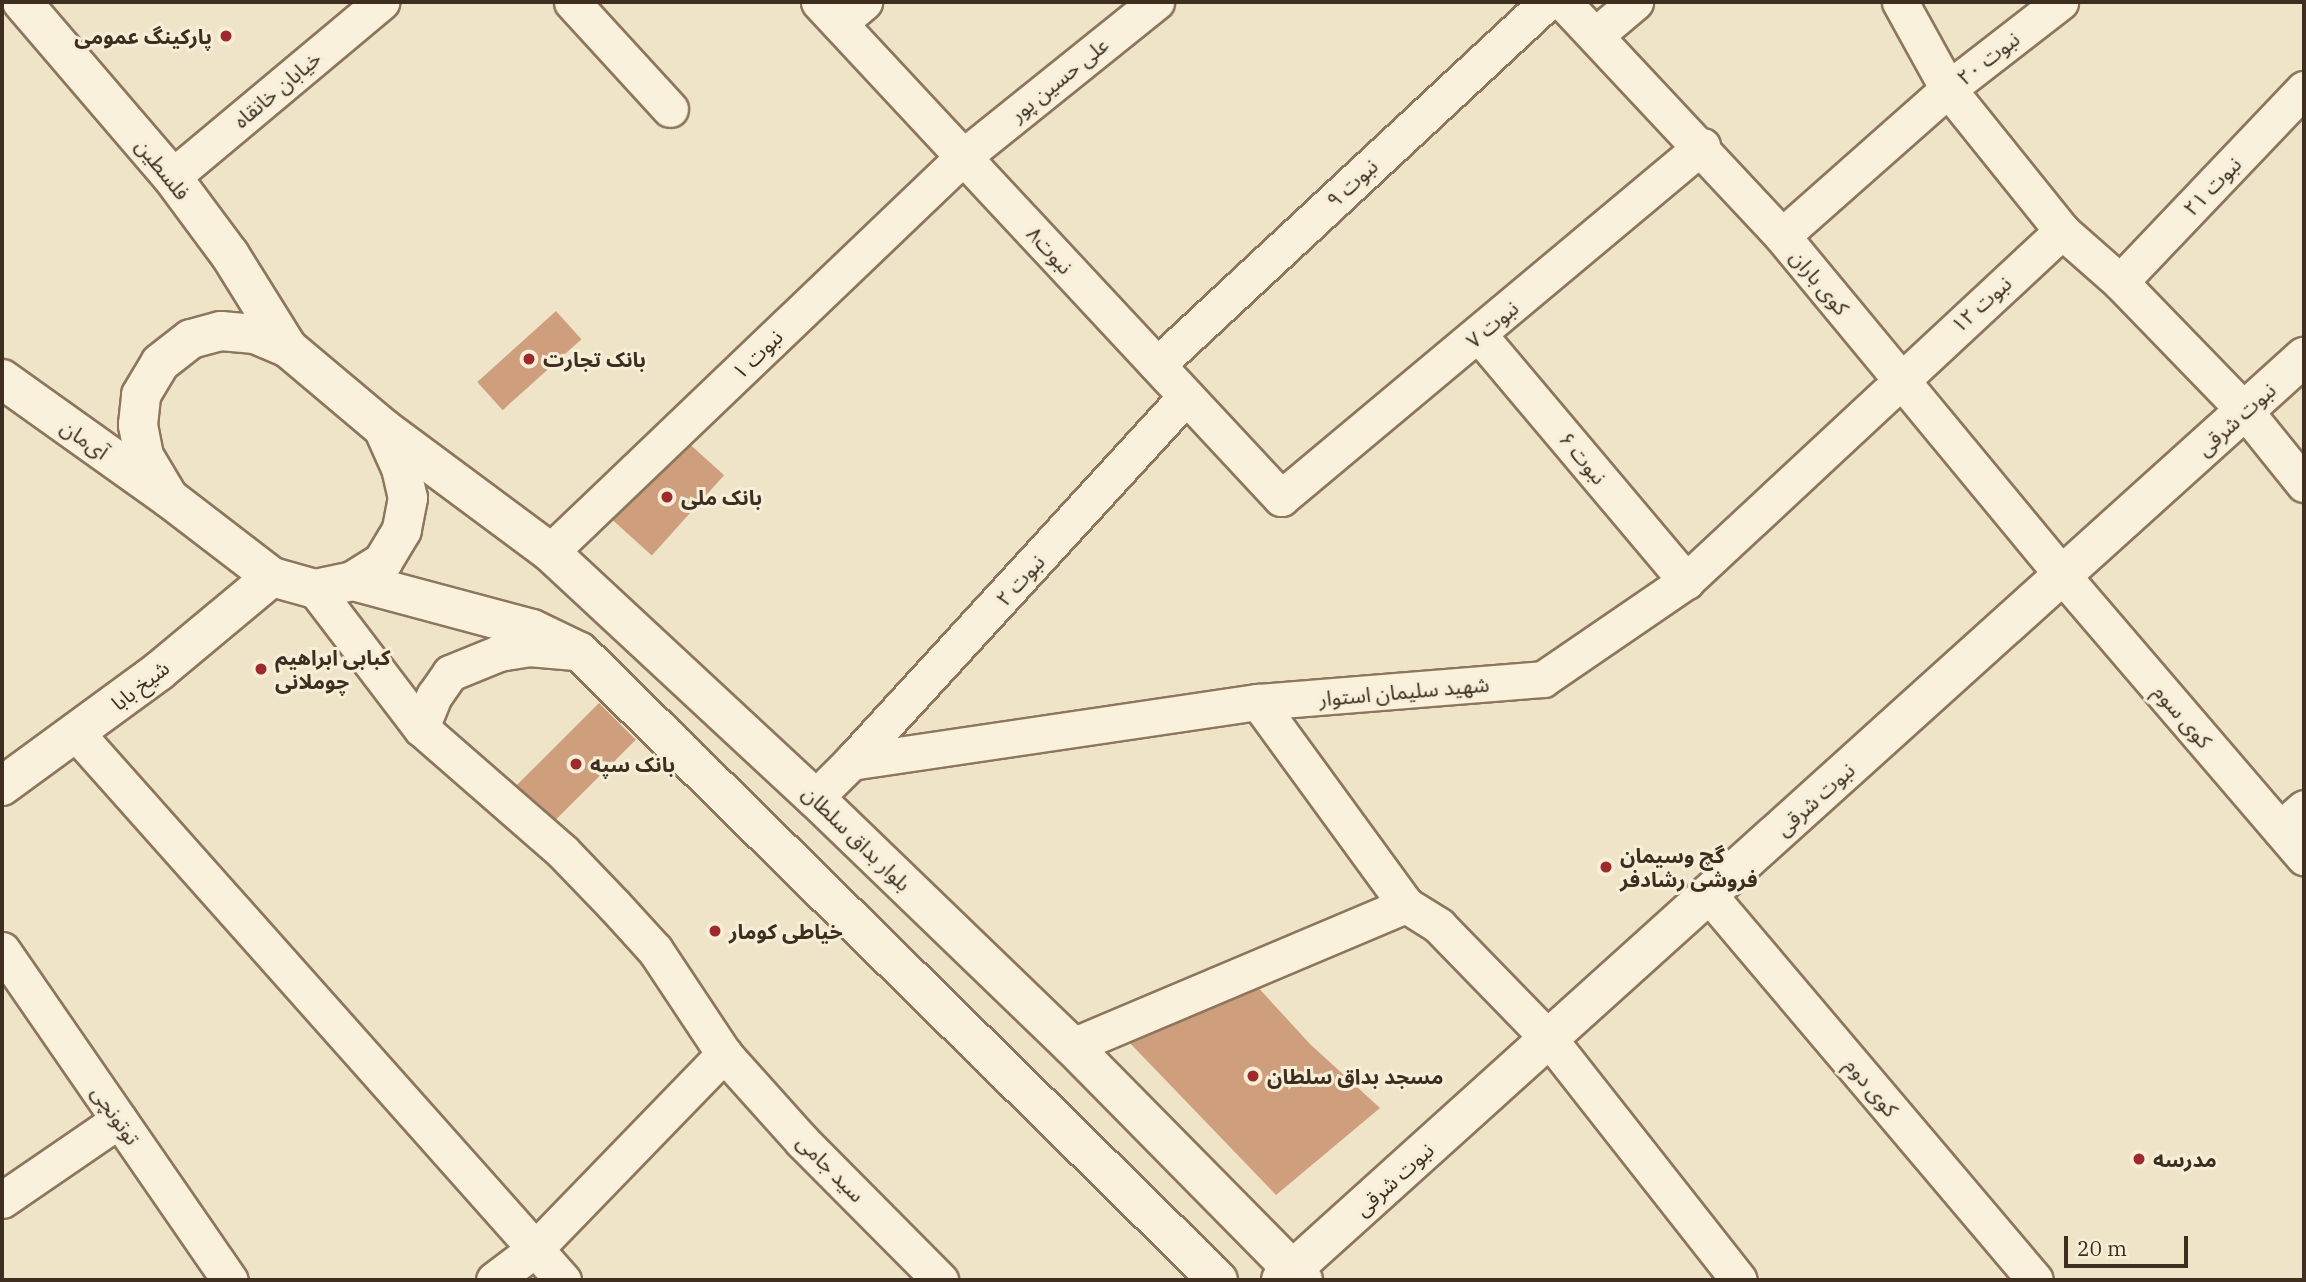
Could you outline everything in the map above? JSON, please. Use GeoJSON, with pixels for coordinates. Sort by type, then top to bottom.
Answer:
{"type":"FeatureCollection","features":[{"type":"Feature","properties":{"kind":"main road","name":"فلسطین"},"geometry":{"type":"LineString","coordinates":[[22,2],[172,177],[230,255],[288,348]]}},
{"type":"Feature","properties":{"kind":"main road"},"geometry":{"type":"LineString","coordinates":[[169,498],[144,456],[138,425],[141,395],[160,363],[191,339],[221,331],[255,334],[288,348]]}},
{"type":"Feature","properties":{"kind":"main road","name":"بلوار بداق سلطان"},"geometry":{"type":"LineString","coordinates":[[288,348],[383,428],[550,552],[815,797],[1072,1046],[1293,1277]]}},
{"type":"Feature","properties":{"kind":"main road","name":"نبوت شرقی"},"geometry":{"type":"LineString","coordinates":[[1293,1277],[1709,895],[2304,357]]}},
{"type":"Feature","properties":{"kind":"main road","name":"آی‌مان"},"geometry":{"type":"LineString","coordinates":[[2,379],[169,498],[272,577]]}},
{"type":"Feature","properties":{"kind":"main road"},"geometry":{"type":"LineString","coordinates":[[272,577],[315,589],[353,581],[383,562],[402,530],[408,498],[401,468],[383,428]]}},
{"type":"Feature","properties":{"kind":"main road","name":"شیخ بابا"},"geometry":{"type":"LineString","coordinates":[[2,786],[77,734],[272,577]]}},
{"type":"Feature","properties":{"kind":"main road"},"geometry":{"type":"LineString","coordinates":[[353,581],[531,629],[580,652],[1217,1280]]}},
{"type":"Feature","properties":{"kind":"street","name":"خیابان خانقاه"},"geometry":{"type":"LineString","coordinates":[[172,177],[381,2]]}},
{"type":"Feature","properties":{"kind":"street"},"geometry":{"type":"LineString","coordinates":[[572,2],[670,109]]}},
{"type":"Feature","properties":{"kind":"street","name":"علی حسین پور"},"geometry":{"type":"LineString","coordinates":[[963,157],[1156,2]]}},
{"type":"Feature","properties":{"kind":"street","name":"نبوت ۹"},"geometry":{"type":"LineString","coordinates":[[1157,365],[1547,2]]}},
{"type":"Feature","properties":{"kind":"street","name":"کوی باران"},"geometry":{"type":"LineString","coordinates":[[1563,2],[1597,34],[1702,146],[1782,236],[2062,575]]}},
{"type":"Feature","properties":{"kind":"street"},"geometry":{"type":"LineString","coordinates":[[1597,34],[1635,2]]}},
{"type":"Feature","properties":{"kind":"street"},"geometry":{"type":"LineString","coordinates":[[1900,2],[1948,89],[2062,231],[2120,282],[2245,411],[2304,484]]}},
{"type":"Feature","properties":{"kind":"street","name":"نبوت ۲۰"},"geometry":{"type":"LineString","coordinates":[[1782,236],[1948,89],[2060,2]]}},
{"type":"Feature","properties":{"kind":"street","name":"نبوت۸"},"geometry":{"type":"LineString","coordinates":[[841,9],[963,157],[1281,498]]}},
{"type":"Feature","properties":{"kind":"street","name":"نبوت ۲۱"},"geometry":{"type":"LineString","coordinates":[[2120,282],[2304,89]]}},
{"type":"Feature","properties":{"kind":"street","name":"نبوت ۷"},"geometry":{"type":"LineString","coordinates":[[1281,498],[1702,146]]}},
{"type":"Feature","properties":{"kind":"street","name":"نبوت ۱"},"geometry":{"type":"LineString","coordinates":[[550,552],[963,157]]}},
{"type":"Feature","properties":{"kind":"street","name":"نبوت ۱۲"},"geometry":{"type":"LineString","coordinates":[[1900,377],[2062,231]]}},
{"type":"Feature","properties":{"kind":"street","name":"نبوت ۶"},"geometry":{"type":"LineString","coordinates":[[1479,335],[1686,582]]}},
{"type":"Feature","properties":{"kind":"street","name":"شهید سلیمان استوار"},"geometry":{"type":"LineString","coordinates":[[851,762],[1258,702],[1543,679],[1686,582],[1900,377]]}},
{"type":"Feature","properties":{"kind":"street","name":"نبوت ۲"},"geometry":{"type":"LineString","coordinates":[[851,762],[1186,396]]}},
{"type":"Feature","properties":{"kind":"street","name":"کوی سوم"},"geometry":{"type":"LineString","coordinates":[[2062,575],[2292,819],[2304,858]]}},
{"type":"Feature","properties":{"kind":"street","name":"سید جامی"},"geometry":{"type":"LineString","coordinates":[[315,589],[421,728],[563,852],[614,905],[655,950],[724,1054],[802,1141],[940,1280]]}},
{"type":"Feature","properties":{"kind":"street"},"geometry":{"type":"LineString","coordinates":[[421,728],[450,673],[471,663],[529,648],[580,652]]}},
{"type":"Feature","properties":{"kind":"street"},"geometry":{"type":"LineString","coordinates":[[1258,702],[1406,905],[1438,926],[1550,1040],[1739,1280]]}},
{"type":"Feature","properties":{"kind":"street"},"geometry":{"type":"LineString","coordinates":[[77,734],[563,1280]]}},
{"type":"Feature","properties":{"kind":"street"},"geometry":{"type":"LineString","coordinates":[[815,797],[851,762]]}},
{"type":"Feature","properties":{"kind":"street","name":"کوی دوم"},"geometry":{"type":"LineString","coordinates":[[1709,895],[2035,1280]]}},
{"type":"Feature","properties":{"kind":"street"},"geometry":{"type":"LineString","coordinates":[[1072,1046],[1406,905]]}},
{"type":"Feature","properties":{"kind":"street","name":"توتونچی"},"geometry":{"type":"LineString","coordinates":[[2,950],[230,1280]]}},
{"type":"Feature","properties":{"kind":"street"},"geometry":{"type":"LineString","coordinates":[[494,1280],[535,1249],[724,1054]]}},
{"type":"Feature","properties":{"kind":"street"},"geometry":{"type":"LineString","coordinates":[[2,1200],[119,1120]]}},
{"type":"Feature","properties":{"kind":"building","name":"بانک تجارت"},"geometry":{"type":"Polygon","coordinates":[[[556,311],[581,339],[503,410],[477,382],[556,311]]]}},
{"type":"Feature","properties":{"kind":"building","name":"بانک ملی"},"geometry":{"type":"Polygon","coordinates":[[[684,439],[724,475],[652,555],[612,519],[684,439]]]}},
{"type":"Feature","properties":{"kind":"building","name":"بانک سپه"},"geometry":{"type":"Polygon","coordinates":[[[599,703],[636,740],[551,825],[514,788],[599,703]]]}},
{"type":"Feature","properties":{"kind":"building","name":"مسجد بداق سلطان"},"geometry":{"type":"Polygon","coordinates":[[[1254,983],[1310,1044],[1380,1108],[1276,1195],[1126,1039],[1254,983]]]}},
{"type":"Feature","properties":{"kind":"place","name":"پارکینگ عمومی"},"geometry":{"type":"Point","coordinates":[226,36]}},
{"type":"Feature","properties":{"kind":"place","name":"بانک تجارت"},"geometry":{"type":"Point","coordinates":[529,359]}},
{"type":"Feature","properties":{"kind":"place","name":"بانک ملی"},"geometry":{"type":"Point","coordinates":[667,497]}},
{"type":"Feature","properties":{"kind":"place","name":"کبابی ابراهیم چوملانی"},"geometry":{"type":"Point","coordinates":[261,669]}},
{"type":"Feature","properties":{"kind":"place","name":"بانک سپه"},"geometry":{"type":"Point","coordinates":[576,764]}},
{"type":"Feature","properties":{"kind":"place","name":"گچ وسیمان فروشی رشادفر"},"geometry":{"type":"Point","coordinates":[1606,867]}},
{"type":"Feature","properties":{"kind":"place","name":"خیاطی کومار"},"geometry":{"type":"Point","coordinates":[715,931]}},
{"type":"Feature","properties":{"kind":"place","name":"مسجد بداق سلطان"},"geometry":{"type":"Point","coordinates":[1253,1076]}},
{"type":"Feature","properties":{"kind":"place","name":"مدرسه"},"geometry":{"type":"Point","coordinates":[2139,1159]}}]}
